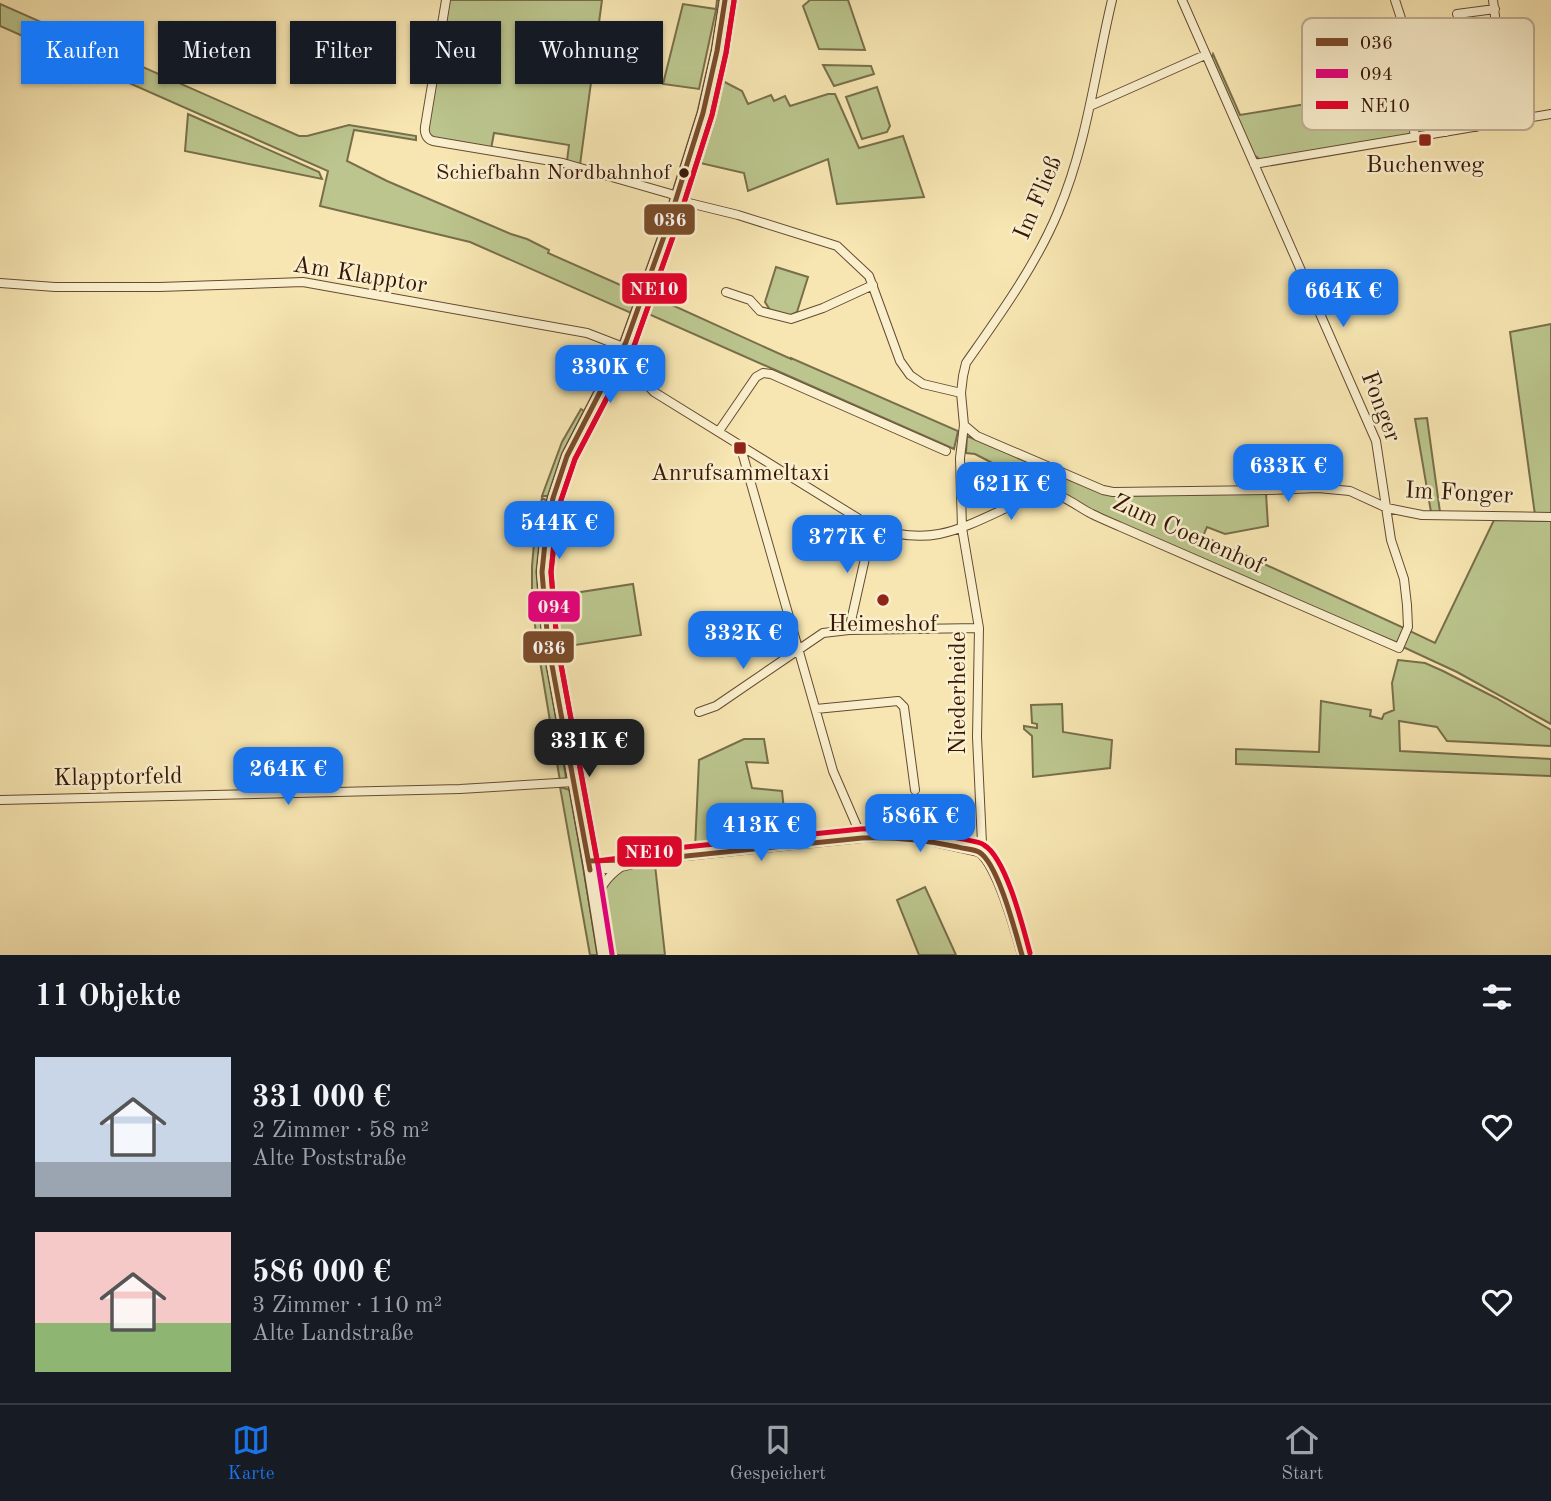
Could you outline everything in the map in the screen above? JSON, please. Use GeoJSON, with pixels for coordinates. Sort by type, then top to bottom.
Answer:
{"type":"FeatureCollection","features":[{"type":"Feature","properties":{"kind":"street"},"geometry":{"type":"LineString","coordinates":[[446,0],[425,127],[429,139],[563,163],[838,246],[869,276],[900,361],[910,375],[923,384],[961,393]]}},
{"type":"Feature","properties":{"kind":"street"},"geometry":{"type":"LineString","coordinates":[[603,955],[548,644],[542,572],[546,533],[566,456],[623,357],[648,284],[705,106],[725,0]]}},
{"type":"Feature","properties":{"kind":"street","name":"Im Fließ"},"geometry":{"type":"LineString","coordinates":[[961,393],[966,363],[1017,287],[1058,213],[1080,150],[1112,0]]}},
{"type":"Feature","properties":{"kind":"street","name":"Fonger"},"geometry":{"type":"LineString","coordinates":[[1182,0],[1376,441],[1391,540],[1404,579],[1407,605],[1408,627],[1399,648]]}},
{"type":"Feature","properties":{"kind":"street"},"geometry":{"type":"LineString","coordinates":[[1395,0],[1401,18]]}},
{"type":"Feature","properties":{"kind":"street"},"geometry":{"type":"LineString","coordinates":[[1457,14],[1494,4]]}},
{"type":"Feature","properties":{"kind":"street"},"geometry":{"type":"LineString","coordinates":[[1090,106],[1205,55]]}},
{"type":"Feature","properties":{"kind":"street"},"geometry":{"type":"LineString","coordinates":[[1414,130],[1415,137]]}},
{"type":"Feature","properties":{"kind":"street"},"geometry":{"type":"LineString","coordinates":[[1254,164],[1458,130]]}},
{"type":"Feature","properties":{"kind":"street","name":"Am Klapptor"},"geometry":{"type":"LineString","coordinates":[[0,283],[55,287],[159,287],[303,282],[587,333],[618,345],[623,357],[654,391],[740,445]]}},
{"type":"Feature","properties":{"kind":"street"},"geometry":{"type":"LineString","coordinates":[[726,292],[750,299],[760,311],[791,319],[873,285]]}},
{"type":"Feature","properties":{"kind":"street"},"geometry":{"type":"LineString","coordinates":[[719,431],[756,377],[763,373],[771,374],[946,451]]}},
{"type":"Feature","properties":{"kind":"street","name":"Niederheide"},"geometry":{"type":"LineString","coordinates":[[961,393],[964,425],[960,458],[962,528],[979,628],[977,737],[982,843],[979,852]]}},
{"type":"Feature","properties":{"kind":"street","name":"Im Fonger"},"geometry":{"type":"LineString","coordinates":[[964,425],[976,436],[1031,461],[1113,492],[1318,488],[1350,491],[1387,508],[1422,515],[1551,517]]}},
{"type":"Feature","properties":{"kind":"street"},"geometry":{"type":"LineString","coordinates":[[740,445],[833,771],[862,838]]}},
{"type":"Feature","properties":{"kind":"street","name":"Zum Coenenhof"},"geometry":{"type":"LineString","coordinates":[[740,445],[872,527],[910,537],[962,528],[1034,496],[1059,496],[1240,580],[1399,648]]}},
{"type":"Feature","properties":{"kind":"street"},"geometry":{"type":"LineString","coordinates":[[849,630],[872,527]]}},
{"type":"Feature","properties":{"kind":"street"},"geometry":{"type":"LineString","coordinates":[[699,712],[716,706],[823,633],[849,630],[979,628]]}},
{"type":"Feature","properties":{"kind":"street"},"geometry":{"type":"LineString","coordinates":[[816,709],[898,701],[904,707],[915,790]]}},
{"type":"Feature","properties":{"kind":"street","name":"Klapptorfeld"},"geometry":{"type":"LineString","coordinates":[[0,800],[460,789],[573,782]]}},
{"type":"Feature","properties":{"kind":"street"},"geometry":{"type":"LineString","coordinates":[[589,865],[862,838],[922,840],[979,852],[984,856],[993,873],[1022,955]]}},
{"type":"Feature","properties":{"kind":"street"},"geometry":{"type":"LineString","coordinates":[[589,865],[621,867],[657,859]]}},
{"type":"Feature","properties":{"kind":"street"},"geometry":{"type":"LineString","coordinates":[[598,928],[597,900],[608,876],[621,867]]}},
{"type":"Feature","properties":{"kind":"green space"},"geometry":{"type":"Polygon","coordinates":[[[448,0],[602,0],[599,21],[515,21],[515,84],[591,84],[580,165],[567,161],[569,145],[494,133],[491,149],[430,138],[426,133],[434,84],[501,84],[501,21],[445,21],[448,0]]]}},
{"type":"Feature","properties":{"kind":"green space"},"geometry":{"type":"Polygon","coordinates":[[[717,0],[721,0],[720,10],[716,10],[699,89],[663,84],[683,4],[716,9],[717,0]]]}},
{"type":"Feature","properties":{"kind":"green space"},"geometry":{"type":"Polygon","coordinates":[[[810,0],[848,0],[865,50],[819,49],[803,6],[810,0]]]}},
{"type":"Feature","properties":{"kind":"green space"},"geometry":{"type":"Polygon","coordinates":[[[0,4],[39,21],[21,21],[21,35],[0,26],[0,4]]]}},
{"type":"Feature","properties":{"kind":"green space"},"geometry":{"type":"Polygon","coordinates":[[[1213,54],[1240,115],[1302,105],[1302,130],[1413,131],[1410,135],[1261,160],[1254,155],[1211,59],[1213,54]]]}},
{"type":"Feature","properties":{"kind":"green space"},"geometry":{"type":"Polygon","coordinates":[[[823,65],[871,66],[874,74],[834,86],[823,65]]]}},
{"type":"Feature","properties":{"kind":"green space"},"geometry":{"type":"Polygon","coordinates":[[[144,68],[158,74],[158,84],[181,84],[299,136],[349,125],[416,136],[416,140],[354,130],[347,161],[387,181],[527,239],[549,250],[548,253],[634,291],[639,290],[631,313],[470,242],[320,206],[328,171],[131,84],[144,84],[144,68]]]}},
{"type":"Feature","properties":{"kind":"green space"},"geometry":{"type":"Polygon","coordinates":[[[717,78],[742,91],[748,104],[771,95],[774,101],[785,96],[790,106],[835,94],[859,148],[903,136],[924,197],[837,204],[828,159],[748,191],[744,173],[696,162],[717,78]]]}},
{"type":"Feature","properties":{"kind":"green space"},"geometry":{"type":"Polygon","coordinates":[[[877,87],[890,126],[887,132],[862,139],[846,97],[877,87]]]}},
{"type":"Feature","properties":{"kind":"green space"},"geometry":{"type":"Polygon","coordinates":[[[188,114],[319,172],[322,179],[185,151],[188,114]]]}},
{"type":"Feature","properties":{"kind":"green space"},"geometry":{"type":"Polygon","coordinates":[[[776,267],[808,277],[797,312],[789,316],[770,310],[765,302],[776,267]]]}},
{"type":"Feature","properties":{"kind":"green space"},"geometry":{"type":"Polygon","coordinates":[[[650,295],[958,431],[954,449],[644,312],[650,295]]]}},
{"type":"Feature","properties":{"kind":"green space"},"geometry":{"type":"Polygon","coordinates":[[[1551,324],[1551,515],[1535,515],[1510,332],[1551,324]]]}},
{"type":"Feature","properties":{"kind":"green space"},"geometry":{"type":"Polygon","coordinates":[[[581,409],[584,411],[567,445],[549,496],[542,496],[562,442],[581,409]]]}},
{"type":"Feature","properties":{"kind":"green space"},"geometry":{"type":"Polygon","coordinates":[[[1427,418],[1440,512],[1431,512],[1415,419],[1427,418]]]}},
{"type":"Feature","properties":{"kind":"green space"},"geometry":{"type":"Polygon","coordinates":[[[585,431],[567,471],[554,517],[548,597],[633,584],[641,635],[555,648],[568,729],[590,726],[581,734],[572,734],[566,728],[551,638],[546,577],[552,522],[567,466],[585,431]]]}},
{"type":"Feature","properties":{"kind":"green space"},"geometry":{"type":"Polygon","coordinates":[[[967,436],[1114,496],[1266,493],[1268,526],[1225,534],[1207,527],[1203,536],[1404,628],[1398,643],[1188,555],[975,454],[966,453],[967,436]]]}},
{"type":"Feature","properties":{"kind":"green space"},"geometry":{"type":"Polygon","coordinates":[[[542,498],[548,501],[538,587],[543,639],[566,778],[560,781],[532,598],[535,533],[542,498]]]}},
{"type":"Feature","properties":{"kind":"green space"},"geometry":{"type":"Polygon","coordinates":[[[1494,520],[1551,521],[1551,724],[1457,672],[1403,647],[1410,631],[1435,643],[1494,520]]]}},
{"type":"Feature","properties":{"kind":"green space"},"geometry":{"type":"Polygon","coordinates":[[[1398,660],[1425,663],[1443,671],[1551,730],[1551,746],[1447,741],[1437,727],[1399,721],[1400,751],[1551,759],[1551,776],[1236,764],[1236,749],[1319,752],[1321,701],[1371,710],[1370,716],[1382,719],[1384,714],[1394,710],[1392,683],[1398,660]]]}},
{"type":"Feature","properties":{"kind":"green space"},"geometry":{"type":"Polygon","coordinates":[[[1062,704],[1063,732],[1112,740],[1110,768],[1033,777],[1032,736],[1024,729],[1024,726],[1037,728],[1037,724],[1032,723],[1031,705],[1062,704]]]}},
{"type":"Feature","properties":{"kind":"green space"},"geometry":{"type":"Polygon","coordinates":[[[597,731],[575,743],[573,750],[593,842],[598,850],[592,846],[571,750],[572,746],[577,740],[597,731]]]}},
{"type":"Feature","properties":{"kind":"green space"},"geometry":{"type":"Polygon","coordinates":[[[744,739],[764,739],[768,763],[746,762],[752,788],[782,791],[787,839],[695,849],[699,760],[744,739]]]}},
{"type":"Feature","properties":{"kind":"green space"},"geometry":{"type":"Polygon","coordinates":[[[560,787],[570,790],[598,955],[590,955],[560,787]]]}},
{"type":"Feature","properties":{"kind":"green space"},"geometry":{"type":"Polygon","coordinates":[[[655,865],[665,955],[607,955],[602,911],[610,880],[618,873],[631,868],[655,865]]]}},
{"type":"Feature","properties":{"kind":"green space"},"geometry":{"type":"Polygon","coordinates":[[[925,887],[956,955],[919,955],[897,900],[925,887]]]}},
{"type":"Feature","properties":{"kind":"transit line","name":"036"},"geometry":{"type":"LineString","coordinates":[[590,870],[548,644],[542,572],[546,533],[553,498],[567,456],[626,342],[667,228],[703,113],[725,0]]}},
{"type":"Feature","properties":{"kind":"transit line","name":"094"},"geometry":{"type":"LineString","coordinates":[[612,954],[557,643],[551,572],[555,534],[561,500],[575,459],[634,346],[675,231],[712,115],[734,1]]}},
{"type":"Feature","properties":{"kind":"transit line","name":"NE10"},"geometry":{"type":"LineString","coordinates":[[734,1],[712,115],[675,231],[634,346],[575,459],[561,500],[555,534],[551,572],[557,643],[597,861],[656,850],[861,829],[912,831],[963,839],[984,845],[992,852],[1013,894],[1030,953]]}},
{"type":"Feature","properties":{"kind":"transit line","name":"036"},"geometry":{"type":"LineString","coordinates":[[588,861],[657,859],[862,838],[934,842],[971,850],[979,852],[993,870],[1022,955]]}},
{"type":"Feature","properties":{"kind":"place","name":"Buchenweg"},"geometry":{"type":"Point","coordinates":[1425,140]}},
{"type":"Feature","properties":{"kind":"place","name":"Schiefbahn Nordbahnhof"},"geometry":{"type":"Point","coordinates":[684,173]}},
{"type":"Feature","properties":{"kind":"place","name":"Anrufsammeltaxi"},"geometry":{"type":"Point","coordinates":[740,448]}},
{"type":"Feature","properties":{"kind":"place","name":"Heimeshof"},"geometry":{"type":"Point","coordinates":[883,600]}}]}
